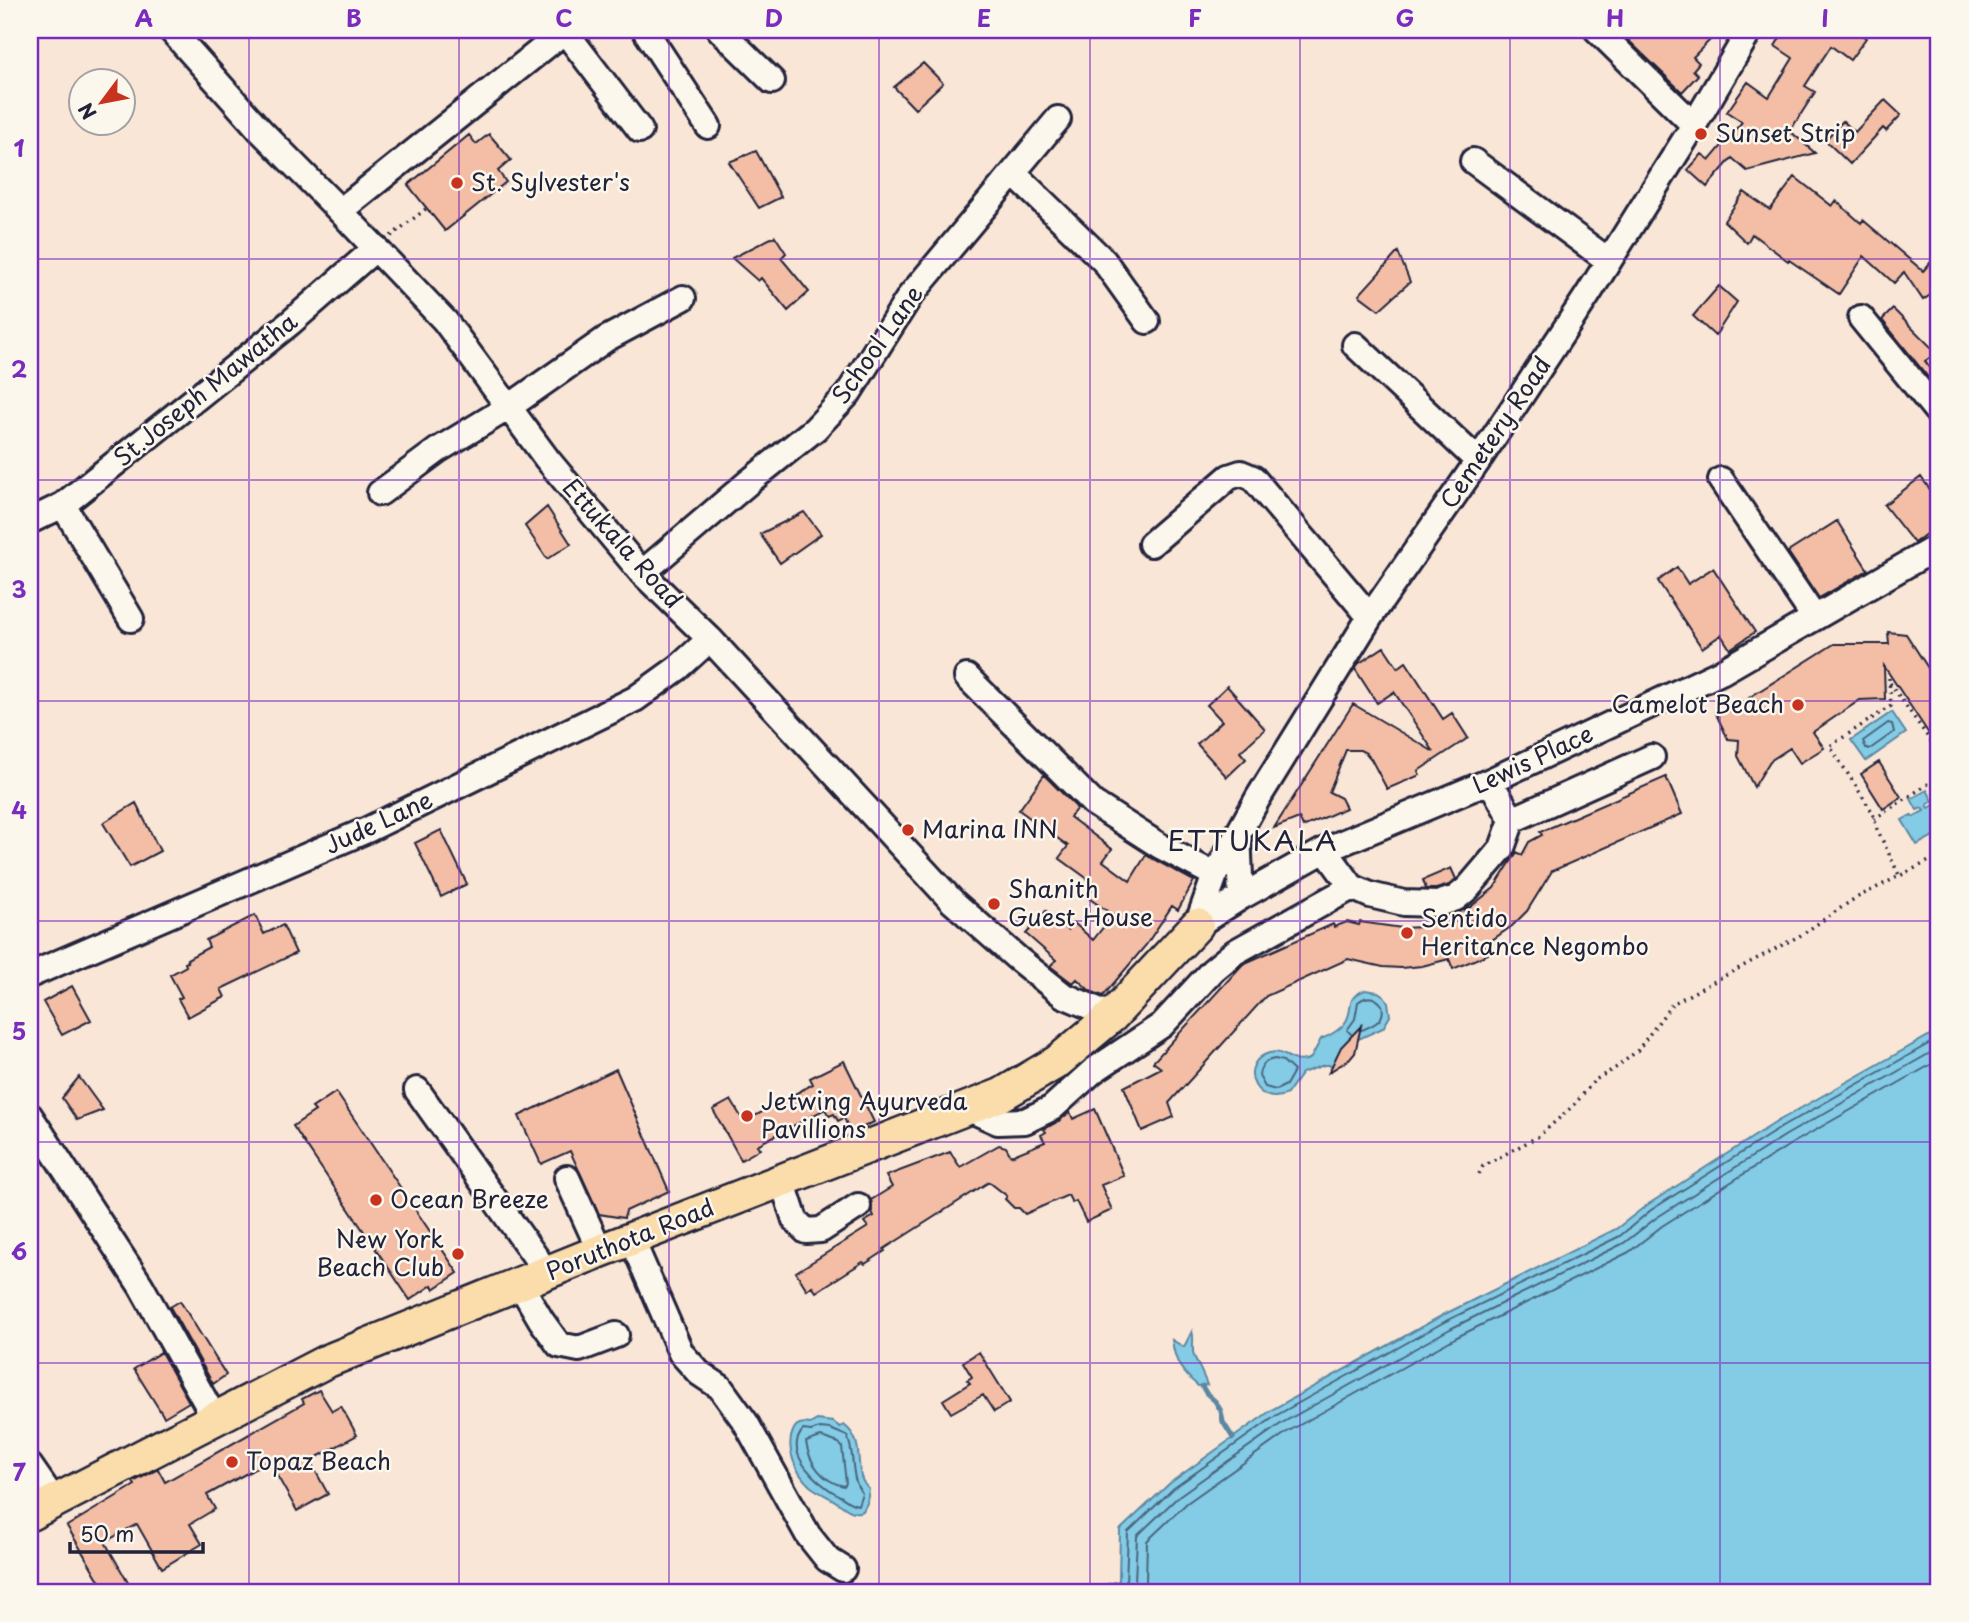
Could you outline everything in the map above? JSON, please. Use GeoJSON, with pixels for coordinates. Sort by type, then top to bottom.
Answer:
{"type":"FeatureCollection","features":[{"type":"Feature","properties":{"kind":"main road","name":"Poruthota Road"},"geometry":{"type":"LineString","coordinates":[[42,1508],[325,1362],[631,1238],[1001,1095],[1046,1069],[1101,1025],[1197,925]]}},
{"type":"Feature","properties":{"kind":"street","name":"Ettukala Road"},"geometry":{"type":"LineString","coordinates":[[172,30],[260,130],[445,321],[547,458],[642,573],[710,639],[953,902],[1018,959],[1101,1025],[1122,1053]]}},
{"type":"Feature","properties":{"kind":"street"},"geometry":{"type":"LineString","coordinates":[[340,211],[565,30],[640,130]]}},
{"type":"Feature","properties":{"kind":"street"},"geometry":{"type":"LineString","coordinates":[[645,30],[708,126]]}},
{"type":"Feature","properties":{"kind":"street"},"geometry":{"type":"LineString","coordinates":[[720,30],[772,81]]}},
{"type":"Feature","properties":{"kind":"street"},"geometry":{"type":"LineString","coordinates":[[1597,30],[1694,125]]}},
{"type":"Feature","properties":{"kind":"street","name":"Cemetery Road"},"geometry":{"type":"LineString","coordinates":[[1197,925],[1215,874],[1370,617],[1478,461],[1609,261],[1750,30]]}},
{"type":"Feature","properties":{"kind":"street","name":"School Lane"},"geometry":{"type":"LineString","coordinates":[[642,573],[815,429],[848,394],[910,296],[1058,119]]}},
{"type":"Feature","properties":{"kind":"street"},"geometry":{"type":"LineString","coordinates":[[1473,162],[1609,261]]}},
{"type":"Feature","properties":{"kind":"street"},"geometry":{"type":"LineString","coordinates":[[1013,173],[1104,261],[1147,321]]}},
{"type":"Feature","properties":{"kind":"street","name":"St.Joseph Mawatha"},"geometry":{"type":"LineString","coordinates":[[30,521],[63,505],[290,323],[376,248]]}},
{"type":"Feature","properties":{"kind":"street"},"geometry":{"type":"LineString","coordinates":[[380,493],[438,450],[509,407],[606,339],[683,298]]}},
{"type":"Feature","properties":{"kind":"street"},"geometry":{"type":"LineString","coordinates":[[1861,318],[1939,414]]}},
{"type":"Feature","properties":{"kind":"street"},"geometry":{"type":"LineString","coordinates":[[1355,345],[1478,461]]}},
{"type":"Feature","properties":{"kind":"street"},"geometry":{"type":"LineString","coordinates":[[1151,544],[1229,477],[1241,473],[1253,478],[1370,617]]}},
{"type":"Feature","properties":{"kind":"street"},"geometry":{"type":"LineString","coordinates":[[1721,480],[1814,617]]}},
{"type":"Feature","properties":{"kind":"street"},"geometry":{"type":"LineString","coordinates":[[63,505],[131,620]]}},
{"type":"Feature","properties":{"kind":"street","name":"Lewis Place"},"geometry":{"type":"LineString","coordinates":[[1197,925],[1325,850],[1490,781],[1721,672],[1939,546]]}},
{"type":"Feature","properties":{"kind":"street","name":"Jude Lane"},"geometry":{"type":"LineString","coordinates":[[30,975],[367,831],[622,705],[678,668],[710,639]]}},
{"type":"Feature","properties":{"kind":"street"},"geometry":{"type":"LineString","coordinates":[[967,677],[1093,803],[1160,846],[1215,874]]}},
{"type":"Feature","properties":{"kind":"street"},"geometry":{"type":"LineString","coordinates":[[1325,850],[1352,887],[1370,895],[1404,903],[1438,904],[1455,898],[1468,888],[1502,848],[1512,820],[1652,757]]}},
{"type":"Feature","properties":{"kind":"street"},"geometry":{"type":"LineString","coordinates":[[1490,781],[1512,820]]}},
{"type":"Feature","properties":{"kind":"street"},"geometry":{"type":"LineString","coordinates":[[1238,834],[1241,897]]}},
{"type":"Feature","properties":{"kind":"street"},"geometry":{"type":"LineString","coordinates":[[967,1108],[998,1122],[1025,1121],[1052,1108],[1093,1071],[1163,1025],[1213,970],[1235,953],[1352,887]]}},
{"type":"Feature","properties":{"kind":"street"},"geometry":{"type":"LineString","coordinates":[[417,1090],[533,1278],[541,1320],[559,1345],[579,1349],[616,1335]]}},
{"type":"Feature","properties":{"kind":"street"},"geometry":{"type":"LineString","coordinates":[[30,1116],[142,1286],[214,1417]]}},
{"type":"Feature","properties":{"kind":"street"},"geometry":{"type":"LineString","coordinates":[[567,1178],[600,1251]]}},
{"type":"Feature","properties":{"kind":"street"},"geometry":{"type":"LineString","coordinates":[[782,1180],[795,1220],[806,1231],[821,1230],[858,1206]]}},
{"type":"Feature","properties":{"kind":"street"},"geometry":{"type":"LineString","coordinates":[[631,1238],[681,1353],[699,1373],[720,1387],[746,1423],[808,1535],[827,1559],[843,1569]]}},
{"type":"Feature","properties":{"kind":"street"},"geometry":{"type":"LineString","coordinates":[[30,1466],[42,1508]]}},
{"type":"Feature","properties":{"kind":"path"},"geometry":{"type":"LineString","coordinates":[[376,248],[427,208]]}},
{"type":"Feature","properties":{"kind":"path"},"geometry":{"type":"LineString","coordinates":[[1889,678],[1891,706],[1830,746],[1874,819],[1900,877]]}},
{"type":"Feature","properties":{"kind":"path"},"geometry":{"type":"LineString","coordinates":[[1890,683],[1939,753]]}},
{"type":"Feature","properties":{"kind":"path"},"geometry":{"type":"LineString","coordinates":[[1874,819],[1939,777]]}},
{"type":"Feature","properties":{"kind":"path"},"geometry":{"type":"LineString","coordinates":[[1479,1174],[1483,1166],[1539,1136],[1574,1105],[1595,1080],[1637,1051],[1672,1004],[1801,935],[1854,899],[1939,856]]}},
{"type":"Feature","properties":{"kind":"water"},"geometry":{"type":"Polygon","coordinates":[[[1892,712],[1906,733],[1866,761],[1851,740],[1892,712]]]}},
{"type":"Feature","properties":{"kind":"water"},"geometry":{"type":"Polygon","coordinates":[[[1927,790],[1933,801],[1927,805],[1929,808],[1939,802],[1939,833],[1917,845],[1902,820],[1924,811],[1922,808],[1917,810],[1911,799],[1927,790]]]}},
{"type":"Feature","properties":{"kind":"water"},"geometry":{"type":"Polygon","coordinates":[[[1365,990],[1378,992],[1388,1002],[1390,1016],[1383,1028],[1354,1041],[1334,1065],[1324,1065],[1302,1073],[1287,1094],[1277,1097],[1260,1092],[1252,1077],[1256,1061],[1271,1052],[1298,1061],[1311,1058],[1321,1039],[1344,1025],[1351,1002],[1365,990]]]}},
{"type":"Feature","properties":{"kind":"water"},"geometry":{"type":"Polygon","coordinates":[[[1939,1030],[1939,1592],[1078,1592],[1119,1581],[1120,1530],[1170,1483],[1273,1409],[1443,1315],[1616,1229],[1647,1205],[1778,1121],[1939,1030]]]}},
{"type":"Feature","properties":{"kind":"water"},"geometry":{"type":"Polygon","coordinates":[[[1192,1331],[1194,1356],[1207,1385],[1198,1386],[1192,1381],[1175,1355],[1172,1340],[1184,1347],[1192,1331]]]}},
{"type":"Feature","properties":{"kind":"water"},"geometry":{"type":"Polygon","coordinates":[[[817,1420],[833,1422],[840,1427],[844,1425],[856,1441],[861,1475],[869,1489],[863,1511],[850,1511],[813,1488],[796,1468],[790,1445],[793,1431],[800,1424],[810,1424],[817,1420]]]}},
{"type":"Feature","properties":{"kind":"building"},"geometry":{"type":"Polygon","coordinates":[[[1626,30],[1720,30],[1693,57],[1699,63],[1693,70],[1698,75],[1682,92],[1623,35],[1626,30]]]}},
{"type":"Feature","properties":{"kind":"building"},"geometry":{"type":"Polygon","coordinates":[[[1785,30],[1855,30],[1866,38],[1850,60],[1831,46],[1805,86],[1815,92],[1790,131],[1815,153],[1747,171],[1732,158],[1707,187],[1688,170],[1702,154],[1710,160],[1742,122],[1727,112],[1748,82],[1769,97],[1793,58],[1775,46],[1785,30]]]}},
{"type":"Feature","properties":{"kind":"building"},"geometry":{"type":"Polygon","coordinates":[[[923,63],[943,83],[915,109],[894,87],[923,63]]]}},
{"type":"Feature","properties":{"kind":"building"},"geometry":{"type":"Polygon","coordinates":[[[1885,100],[1901,115],[1886,131],[1883,128],[1850,164],[1825,140],[1843,121],[1855,132],[1885,100]]]}},
{"type":"Feature","properties":{"kind":"building","name":"St. Sylvester's"},"geometry":{"type":"Polygon","coordinates":[[[489,134],[511,160],[498,171],[506,182],[445,231],[408,185],[469,135],[476,144],[489,134]]]}},
{"type":"Feature","properties":{"kind":"building"},"geometry":{"type":"Polygon","coordinates":[[[756,151],[781,197],[759,208],[729,162],[756,151]]]}},
{"type":"Feature","properties":{"kind":"building"},"geometry":{"type":"Polygon","coordinates":[[[1795,177],[1832,206],[1836,201],[1861,223],[1863,220],[1923,271],[1939,253],[1939,289],[1923,300],[1904,272],[1894,283],[1864,256],[1839,294],[1752,234],[1747,243],[1724,221],[1744,192],[1770,210],[1795,177]]]}},
{"type":"Feature","properties":{"kind":"building"},"geometry":{"type":"Polygon","coordinates":[[[775,236],[786,253],[781,258],[809,292],[788,311],[761,278],[758,281],[732,258],[775,236]]]}},
{"type":"Feature","properties":{"kind":"building"},"geometry":{"type":"Polygon","coordinates":[[[1398,252],[1410,282],[1379,310],[1359,295],[1398,252]]]}},
{"type":"Feature","properties":{"kind":"building"},"geometry":{"type":"Polygon","coordinates":[[[1719,286],[1737,302],[1715,336],[1693,316],[1719,286]]]}},
{"type":"Feature","properties":{"kind":"building"},"geometry":{"type":"Polygon","coordinates":[[[1893,309],[1937,353],[1925,361],[1939,380],[1939,391],[1882,320],[1893,309]]]}},
{"type":"Feature","properties":{"kind":"building"},"geometry":{"type":"Polygon","coordinates":[[[1921,477],[1939,502],[1939,524],[1914,543],[1884,505],[1921,477]]]}},
{"type":"Feature","properties":{"kind":"building"},"geometry":{"type":"Polygon","coordinates":[[[547,507],[571,544],[547,559],[525,526],[547,507]]]}},
{"type":"Feature","properties":{"kind":"building"},"geometry":{"type":"Polygon","coordinates":[[[804,512],[821,534],[780,563],[760,534],[804,512]]]}},
{"type":"Feature","properties":{"kind":"building"},"geometry":{"type":"Polygon","coordinates":[[[1837,521],[1868,570],[1819,598],[1788,552],[1837,521]]]}},
{"type":"Feature","properties":{"kind":"building"},"geometry":{"type":"Polygon","coordinates":[[[1677,567],[1688,584],[1713,568],[1755,632],[1730,649],[1721,635],[1702,648],[1658,581],[1677,567]]]}},
{"type":"Feature","properties":{"kind":"building","name":"Camelot Beach"},"geometry":{"type":"Polygon","coordinates":[[[1888,632],[1906,634],[1939,685],[1939,749],[1884,666],[1885,699],[1860,700],[1813,732],[1824,748],[1800,763],[1790,748],[1770,761],[1754,787],[1738,756],[1739,740],[1728,739],[1715,712],[1740,710],[1750,697],[1834,644],[1889,644],[1888,632]]]}},
{"type":"Feature","properties":{"kind":"building"},"geometry":{"type":"Polygon","coordinates":[[[1384,647],[1398,668],[1406,662],[1443,719],[1452,713],[1468,738],[1418,771],[1420,775],[1387,789],[1366,753],[1346,750],[1329,792],[1341,798],[1346,808],[1303,827],[1299,818],[1274,828],[1353,704],[1434,752],[1394,692],[1377,703],[1355,669],[1358,664],[1384,647]]]}},
{"type":"Feature","properties":{"kind":"building"},"geometry":{"type":"Polygon","coordinates":[[[1227,686],[1265,729],[1240,752],[1246,759],[1227,777],[1197,744],[1222,721],[1207,705],[1227,686]]]}},
{"type":"Feature","properties":{"kind":"building"},"geometry":{"type":"Polygon","coordinates":[[[1879,762],[1901,797],[1883,809],[1861,774],[1879,762]]]}},
{"type":"Feature","properties":{"kind":"building"},"geometry":{"type":"Polygon","coordinates":[[[1044,775],[1077,808],[1070,817],[1112,849],[1103,861],[1130,881],[1146,855],[1194,881],[1178,910],[1172,906],[1146,945],[1103,996],[1090,991],[1077,979],[1071,982],[1050,966],[1056,960],[1026,934],[1046,911],[1068,930],[1074,923],[1093,940],[1113,915],[1087,897],[1096,885],[1059,858],[1068,846],[1019,810],[1044,775]]]}},
{"type":"Feature","properties":{"kind":"building","name":"Sentido Heritance Negombo"},"geometry":{"type":"Polygon","coordinates":[[[1666,777],[1682,814],[1552,871],[1527,911],[1512,926],[1485,945],[1488,954],[1453,969],[1449,959],[1401,968],[1348,959],[1266,996],[1169,1103],[1174,1117],[1142,1131],[1124,1087],[1161,1068],[1153,1062],[1243,964],[1333,924],[1334,927],[1347,922],[1359,925],[1360,922],[1402,928],[1422,927],[1440,922],[1438,919],[1469,908],[1494,888],[1517,852],[1522,855],[1529,842],[1542,835],[1540,832],[1666,777]]]}},
{"type":"Feature","properties":{"kind":"building"},"geometry":{"type":"Polygon","coordinates":[[[136,803],[160,851],[130,867],[103,823],[136,803]]]}},
{"type":"Feature","properties":{"kind":"building"},"geometry":{"type":"Polygon","coordinates":[[[441,830],[467,884],[441,897],[415,843],[441,830]]]}},
{"type":"Feature","properties":{"kind":"building"},"geometry":{"type":"Polygon","coordinates":[[[1451,868],[1456,879],[1449,885],[1426,889],[1423,880],[1451,868]]]}},
{"type":"Feature","properties":{"kind":"building"},"geometry":{"type":"Polygon","coordinates":[[[255,915],[264,934],[283,925],[296,953],[221,989],[225,997],[188,1017],[178,999],[182,997],[170,975],[186,966],[187,959],[209,947],[206,940],[255,915]]]}},
{"type":"Feature","properties":{"kind":"building"},"geometry":{"type":"Polygon","coordinates":[[[72,986],[91,1020],[62,1035],[43,1002],[72,986]]]}},
{"type":"Feature","properties":{"kind":"building"},"geometry":{"type":"Polygon","coordinates":[[[1361,1026],[1355,1053],[1329,1072],[1341,1047],[1361,1026]]]}},
{"type":"Feature","properties":{"kind":"building"},"geometry":{"type":"Polygon","coordinates":[[[844,1061],[874,1122],[851,1133],[844,1118],[838,1121],[834,1114],[829,1116],[825,1109],[757,1145],[760,1149],[741,1160],[713,1110],[731,1100],[744,1122],[813,1084],[810,1078],[844,1061]]]}},
{"type":"Feature","properties":{"kind":"building"},"geometry":{"type":"Polygon","coordinates":[[[616,1069],[669,1191],[626,1211],[624,1218],[599,1214],[570,1151],[541,1164],[519,1116],[616,1069]]]}},
{"type":"Feature","properties":{"kind":"building"},"geometry":{"type":"Polygon","coordinates":[[[79,1077],[103,1110],[77,1120],[62,1098],[79,1077]]]}},
{"type":"Feature","properties":{"kind":"building","name":"Ocean Breeze"},"geometry":{"type":"Polygon","coordinates":[[[336,1092],[458,1273],[434,1289],[432,1285],[410,1300],[293,1126],[315,1111],[312,1108],[336,1092]]]}},
{"type":"Feature","properties":{"kind":"building"},"geometry":{"type":"Polygon","coordinates":[[[1095,1109],[1124,1176],[1101,1185],[1112,1210],[1086,1222],[1076,1201],[1072,1203],[1068,1195],[1025,1214],[1019,1208],[1014,1208],[1005,1199],[1007,1196],[989,1182],[865,1264],[863,1262],[816,1292],[812,1286],[807,1290],[796,1272],[868,1227],[864,1222],[874,1216],[871,1200],[892,1187],[886,1176],[950,1152],[960,1167],[999,1145],[1006,1147],[1011,1156],[1045,1142],[1041,1135],[1046,1132],[1044,1129],[1070,1112],[1073,1119],[1095,1109]]]}},
{"type":"Feature","properties":{"kind":"building"},"geometry":{"type":"Polygon","coordinates":[[[180,1301],[226,1375],[213,1384],[170,1307],[180,1301]]]}},
{"type":"Feature","properties":{"kind":"building"},"geometry":{"type":"Polygon","coordinates":[[[161,1352],[189,1402],[164,1417],[134,1369],[161,1352]]]}},
{"type":"Feature","properties":{"kind":"building"},"geometry":{"type":"Polygon","coordinates":[[[979,1352],[1010,1402],[994,1412],[983,1395],[951,1413],[943,1400],[970,1383],[967,1380],[972,1377],[963,1362],[979,1352]]]}},
{"type":"Feature","properties":{"kind":"building"},"geometry":{"type":"Polygon","coordinates":[[[319,1390],[332,1411],[341,1406],[357,1435],[310,1461],[328,1494],[297,1511],[269,1461],[207,1495],[215,1509],[190,1524],[202,1544],[162,1568],[137,1524],[105,1542],[131,1588],[123,1592],[106,1592],[67,1526],[135,1485],[133,1482],[158,1469],[165,1482],[304,1403],[302,1399],[319,1390]]]}},
{"type":"Feature","properties":{"kind":"waterway"},"geometry":{"type":"LineString","coordinates":[[1202,1386],[1221,1411],[1223,1422],[1233,1438]]}},
{"type":"Feature","properties":{"kind":"place","name":"Sunset Strip"},"geometry":{"type":"Point","coordinates":[1701,134]}},
{"type":"Feature","properties":{"kind":"place","name":"St. Sylvester's"},"geometry":{"type":"Point","coordinates":[457,183]}},
{"type":"Feature","properties":{"kind":"place","name":"Camelot Beach"},"geometry":{"type":"Point","coordinates":[1798,705]}},
{"type":"Feature","properties":{"kind":"place","name":"Marina INN"},"geometry":{"type":"Point","coordinates":[908,830]}},
{"type":"Feature","properties":{"kind":"place","name":"Shanith Guest House"},"geometry":{"type":"Point","coordinates":[994,904]}},
{"type":"Feature","properties":{"kind":"place","name":"Sentido Heritance Negombo"},"geometry":{"type":"Point","coordinates":[1407,933]}},
{"type":"Feature","properties":{"kind":"place","name":"Jetwing Ayurveda Pavillions"},"geometry":{"type":"Point","coordinates":[747,1116]}},
{"type":"Feature","properties":{"kind":"place","name":"Ocean Breeze"},"geometry":{"type":"Point","coordinates":[376,1200]}},
{"type":"Feature","properties":{"kind":"place","name":"New York Beach Club"},"geometry":{"type":"Point","coordinates":[458,1254]}},
{"type":"Feature","properties":{"kind":"place","name":"Topaz Beach"},"geometry":{"type":"Point","coordinates":[232,1462]}},
{"type":"Feature","properties":{"kind":"district","name":"ETTUKALA"},"geometry":{"type":"Point","coordinates":[1253,841]}}]}
